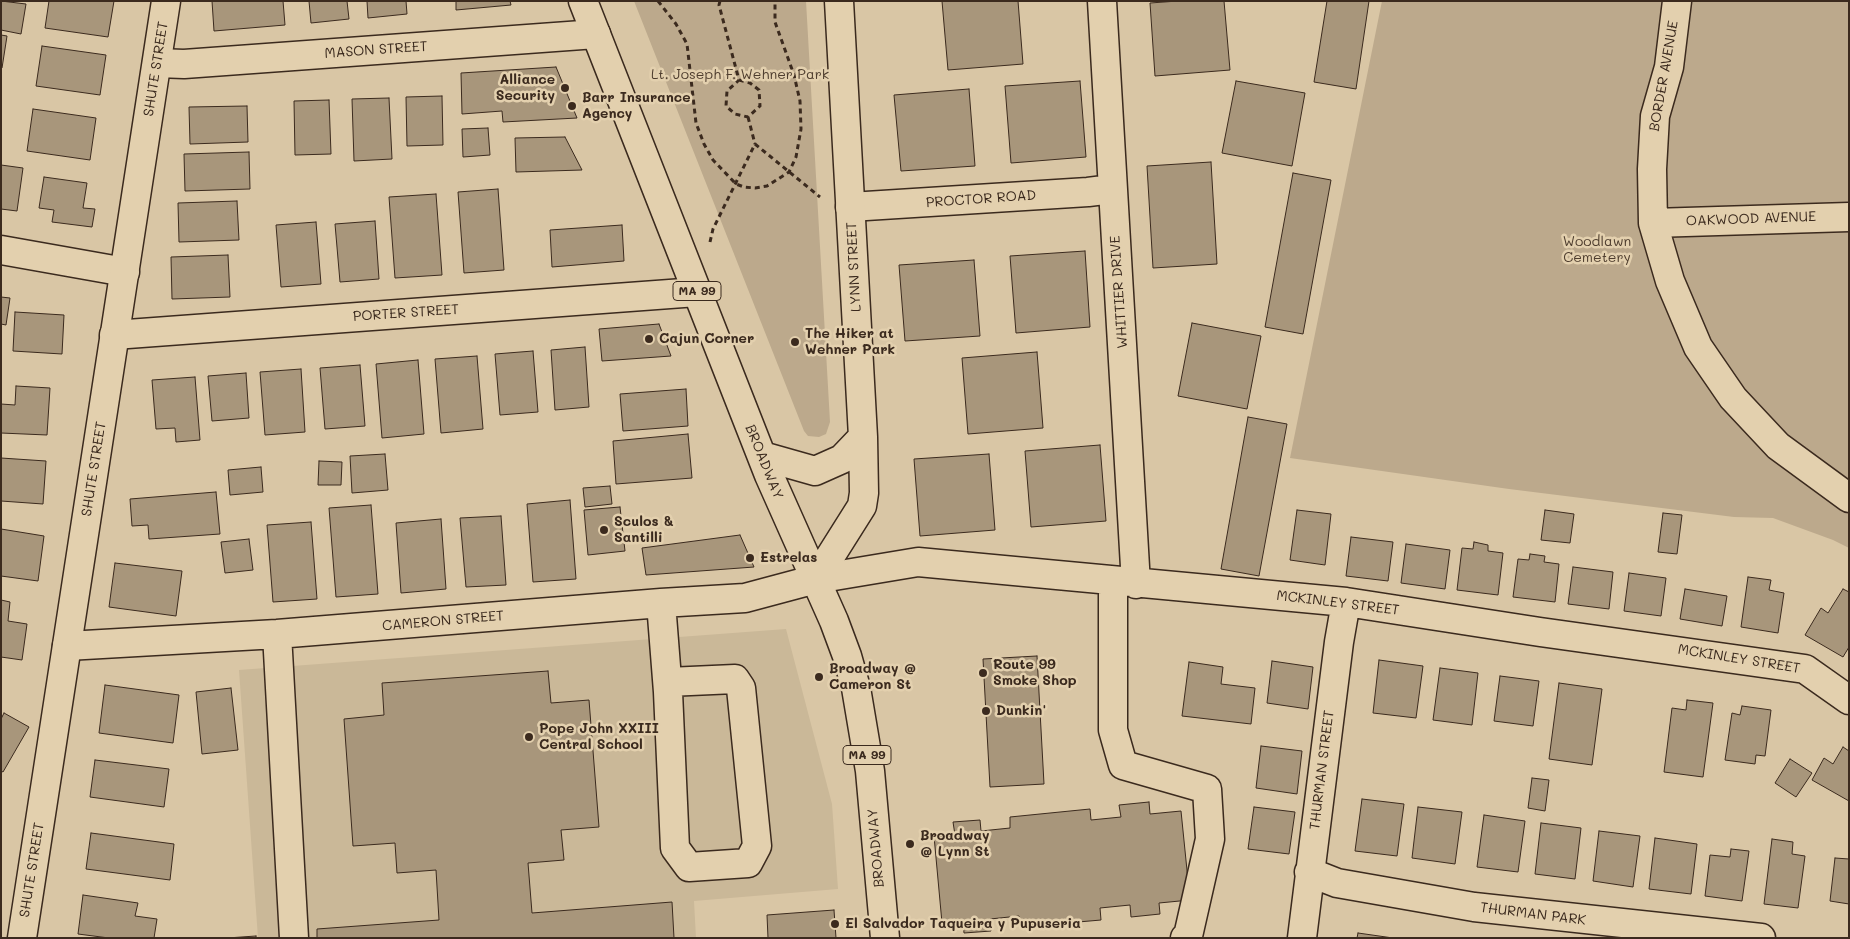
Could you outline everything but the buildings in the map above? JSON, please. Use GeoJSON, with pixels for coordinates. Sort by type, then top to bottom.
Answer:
{"type":"FeatureCollection","features":[{"type":"Feature","properties":{"kind":"street","name":"SHUTE STREET"},"geometry":{"type":"LineString","coordinates":[[22,938],[166,1]]}},
{"type":"Feature","properties":{"kind":"street","name":"BROADWAY"},"geometry":{"type":"LineString","coordinates":[[583,1],[789,524],[816,579],[839,634],[856,688],[870,771],[886,938]]}},
{"type":"Feature","properties":{"kind":"street","name":"LYNN STREET"},"geometry":{"type":"LineString","coordinates":[[816,579],[862,506],[864,493],[863,437],[839,1]]}},
{"type":"Feature","properties":{"kind":"street","name":"WHITTIER DRIVE"},"geometry":{"type":"LineString","coordinates":[[1102,1],[1112,189],[1125,583],[1113,730],[1123,765],[1207,789],[1210,839],[1188,936],[1185,938]]}},
{"type":"Feature","properties":{"kind":"street","name":"BORDER AVENUE"},"geometry":{"type":"LineString","coordinates":[[1677,1],[1668,67],[1654,116],[1652,169],[1652,223],[1670,281],[1698,347],[1733,398],[1778,446],[1849,498]]}},
{"type":"Feature","properties":{"kind":"street","name":"MASON STREET"},"geometry":{"type":"LineString","coordinates":[[157,63],[184,64],[596,34]]}},
{"type":"Feature","properties":{"kind":"street","name":"PROCTOR ROAD"},"geometry":{"type":"LineString","coordinates":[[850,207],[1112,189]]}},
{"type":"Feature","properties":{"kind":"street","name":"OAKWOOD AVENUE"},"geometry":{"type":"LineString","coordinates":[[1652,223],[1849,217]]}},
{"type":"Feature","properties":{"kind":"street"},"geometry":{"type":"LineString","coordinates":[[1,250],[125,272]]}},
{"type":"Feature","properties":{"kind":"street","name":"PORTER STREET"},"geometry":{"type":"LineString","coordinates":[[114,335],[697,292]]}},
{"type":"Feature","properties":{"kind":"street"},"geometry":{"type":"LineString","coordinates":[[762,456],[815,470],[842,459],[863,437]]}},
{"type":"Feature","properties":{"kind":"street","name":"MCKINLEY STREET"},"geometry":{"type":"LineString","coordinates":[[816,579],[918,562],[1125,583],[1346,602],[1805,668],[1849,700]]}},
{"type":"Feature","properties":{"kind":"street","name":"CAMERON STREET"},"geometry":{"type":"LineString","coordinates":[[67,646],[277,634],[745,598],[816,579]]}},
{"type":"Feature","properties":{"kind":"street","name":"THURMAN STREET"},"geometry":{"type":"LineString","coordinates":[[1302,938],[1338,642],[1346,602]]}},
{"type":"Feature","properties":{"kind":"street"},"geometry":{"type":"LineString","coordinates":[[661,603],[668,682],[675,848],[689,867],[748,863],[756,846],[741,688],[735,679],[668,682]]}},
{"type":"Feature","properties":{"kind":"street"},"geometry":{"type":"LineString","coordinates":[[277,634],[294,938]]}},
{"type":"Feature","properties":{"kind":"street","name":"THURMAN PARK"},"geometry":{"type":"LineString","coordinates":[[1309,872],[1337,883],[1474,907],[1761,938]]}},
{"type":"Feature","properties":{"kind":"path"},"geometry":{"type":"LineString","coordinates":[[658,1],[676,24],[687,44],[696,123],[704,144],[713,160],[736,184],[744,187],[767,186],[789,172],[796,157],[801,128],[800,101],[794,74],[775,22],[775,1]]}},
{"type":"Feature","properties":{"kind":"path"},"geometry":{"type":"LineString","coordinates":[[718,2],[739,80]]}},
{"type":"Feature","properties":{"kind":"path"},"geometry":{"type":"LineString","coordinates":[[739,80],[750,82],[759,90],[760,106],[748,117]]}},
{"type":"Feature","properties":{"kind":"path"},"geometry":{"type":"LineString","coordinates":[[739,80],[727,91],[726,106],[735,114],[748,117]]}},
{"type":"Feature","properties":{"kind":"path"},"geometry":{"type":"LineString","coordinates":[[748,117],[755,144],[828,204],[850,207]]}},
{"type":"Feature","properties":{"kind":"path"},"geometry":{"type":"LineString","coordinates":[[709,246],[713,229],[755,144]]}},
{"type":"Feature","properties":{"kind":"shaded area","name":"Pope John XXIII Central School"},"geometry":{"type":"Polygon","coordinates":[[[786,629],[832,804],[838,889],[694,901],[696,938],[258,938],[239,670],[786,629]]]}},
{"type":"Feature","properties":{"kind":"green space","name":"Lt. Joseph F. Wehner Park"},"geometry":{"type":"Polygon","coordinates":[[[634,1],[806,1],[830,422],[826,434],[819,437],[808,436],[804,431],[634,1]]]}},
{"type":"Feature","properties":{"kind":"green space","name":"Woodlawn Cemetery"},"geometry":{"type":"Polygon","coordinates":[[[1382,1],[1849,1],[1849,548],[1833,540],[1773,518],[1734,517],[1509,489],[1290,458],[1382,1]]]}},
{"type":"Feature","properties":{"kind":"place","name":"Alliance Security"},"geometry":{"type":"Point","coordinates":[565,88]}},
{"type":"Feature","properties":{"kind":"place","name":"Barr Insurance Agency"},"geometry":{"type":"Point","coordinates":[572,106]}},
{"type":"Feature","properties":{"kind":"place","name":"Cajun Corner"},"geometry":{"type":"Point","coordinates":[649,339]}},
{"type":"Feature","properties":{"kind":"place","name":"The Hiker at Wehner Park"},"geometry":{"type":"Point","coordinates":[795,342]}},
{"type":"Feature","properties":{"kind":"place","name":"Sculos & Santilli"},"geometry":{"type":"Point","coordinates":[604,530]}},
{"type":"Feature","properties":{"kind":"place","name":"Estrelas"},"geometry":{"type":"Point","coordinates":[750,558]}},
{"type":"Feature","properties":{"kind":"place","name":"Route 99 Smoke Shop"},"geometry":{"type":"Point","coordinates":[983,673]}},
{"type":"Feature","properties":{"kind":"place","name":"Broadway @ Cameron St"},"geometry":{"type":"Point","coordinates":[819,677]}},
{"type":"Feature","properties":{"kind":"place","name":"Dunkin'"},"geometry":{"type":"Point","coordinates":[986,711]}},
{"type":"Feature","properties":{"kind":"place","name":"Pope John XXIII Central School"},"geometry":{"type":"Point","coordinates":[529,737]}},
{"type":"Feature","properties":{"kind":"place","name":"Broadway @ Lynn St"},"geometry":{"type":"Point","coordinates":[910,844]}},
{"type":"Feature","properties":{"kind":"place","name":"El Salvador Taqueira y Pupuseria"},"geometry":{"type":"Point","coordinates":[835,924]}}]}
